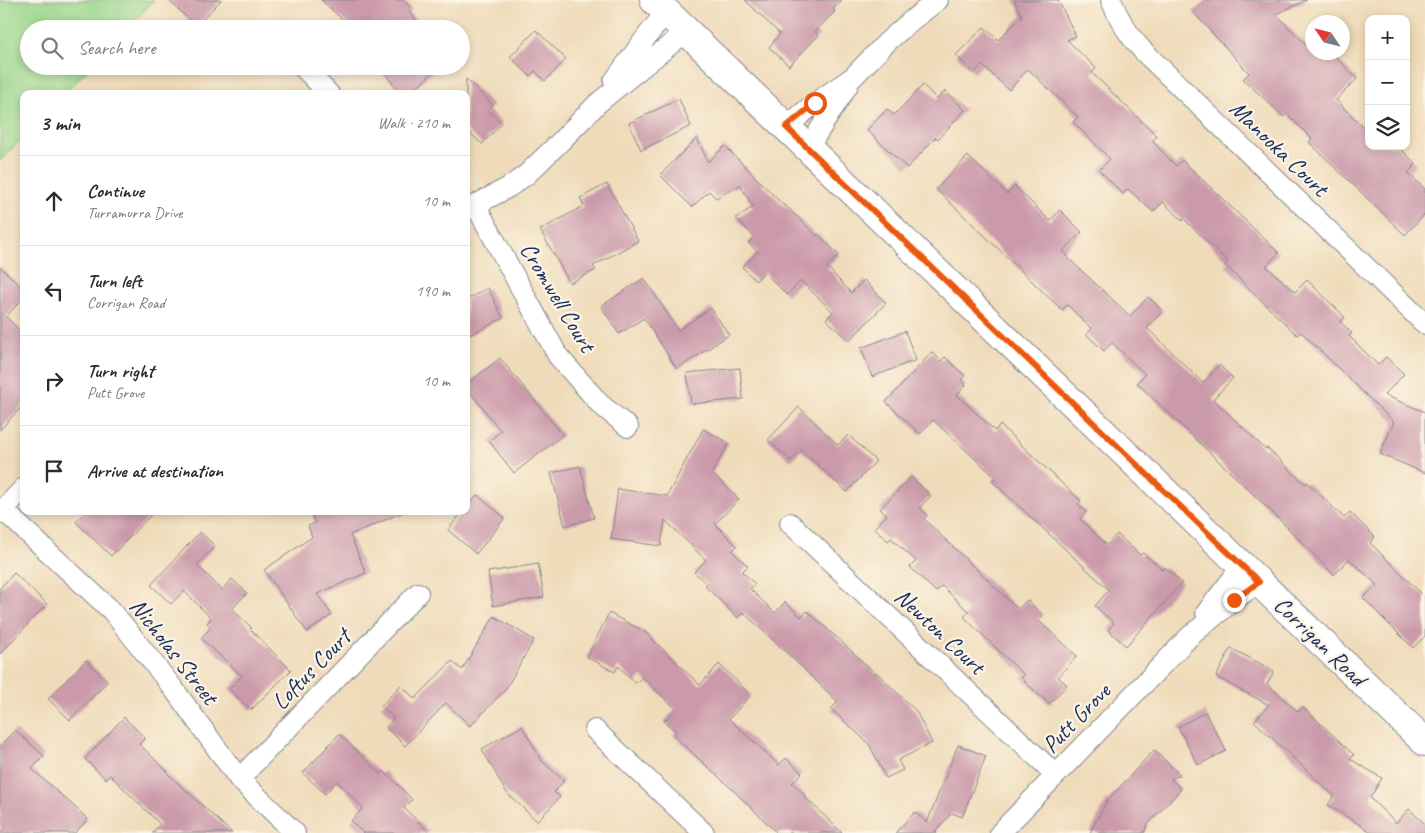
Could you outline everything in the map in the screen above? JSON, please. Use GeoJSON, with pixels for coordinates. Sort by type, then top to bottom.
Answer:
{"type":"FeatureCollection","features":[{"type":"Feature","properties":{"kind":"main road","name":"Corrigan Road"},"geometry":{"type":"LineString","coordinates":[[660,6],[1425,742]]}},
{"type":"Feature","properties":{"kind":"street"},"geometry":{"type":"LineString","coordinates":[[786,127],[815,103],[853,77],[887,42],[938,0]]}},
{"type":"Feature","properties":{"kind":"street","name":"Manooka Court"},"geometry":{"type":"LineString","coordinates":[[1111,0],[1130,38],[1143,52],[1425,324]]}},
{"type":"Feature","properties":{"kind":"street"},"geometry":{"type":"LineString","coordinates":[[598,103],[647,36],[660,6]]}},
{"type":"Feature","properties":{"kind":"street"},"geometry":{"type":"LineString","coordinates":[[471,208],[509,187],[526,175],[598,103],[687,32]]}},
{"type":"Feature","properties":{"kind":"street"},"geometry":{"type":"LineString","coordinates":[[311,75],[326,90]]}},
{"type":"Feature","properties":{"kind":"street"},"geometry":{"type":"LineString","coordinates":[[808,148],[853,77]]}},
{"type":"Feature","properties":{"kind":"street","name":"Cromwell Court"},"geometry":{"type":"LineString","coordinates":[[471,208],[558,356],[600,404],[628,427]]}},
{"type":"Feature","properties":{"kind":"street"},"geometry":{"type":"LineString","coordinates":[[2,512],[20,492]]}},
{"type":"Feature","properties":{"kind":"street","name":"Nicholas Street"},"geometry":{"type":"LineString","coordinates":[[2,512],[112,611],[173,688],[239,779],[294,833]]}},
{"type":"Feature","properties":{"kind":"street","name":"Newton Court"},"geometry":{"type":"LineString","coordinates":[[790,523],[1056,775]]}},
{"type":"Feature","properties":{"kind":"street","name":"Putt Grove"},"geometry":{"type":"LineString","coordinates":[[1000,833],[1250,574]]}},
{"type":"Feature","properties":{"kind":"street","name":"Loftus Court"},"geometry":{"type":"LineString","coordinates":[[239,779],[418,593]]}},
{"type":"Feature","properties":{"kind":"street"},"geometry":{"type":"LineString","coordinates":[[595,730],[704,833]]}},
{"type":"Feature","properties":{"kind":"green space"},"geometry":{"type":"Polygon","coordinates":[[[0,0],[154,0],[135,20],[20,20],[20,75],[82,75],[68,90],[20,90],[20,140],[0,161],[0,0]]]}},
{"type":"Feature","properties":{"kind":"building"},"geometry":{"type":"Polygon","coordinates":[[[168,0],[221,0],[202,20],[190,20],[168,0]]]}},
{"type":"Feature","properties":{"kind":"building"},"geometry":{"type":"Polygon","coordinates":[[[321,0],[403,0],[412,9],[409,12],[416,20],[343,20],[321,0]]]}},
{"type":"Feature","properties":{"kind":"building"},"geometry":{"type":"Polygon","coordinates":[[[745,0],[842,0],[833,9],[835,11],[815,32],[819,35],[789,66],[769,47],[780,34],[745,0]]]}},
{"type":"Feature","properties":{"kind":"building"},"geometry":{"type":"Polygon","coordinates":[[[1014,0],[1058,0],[1076,36],[1067,40],[1096,68],[1092,73],[1157,136],[1152,141],[1176,166],[1182,160],[1279,253],[1266,266],[1295,292],[1307,280],[1345,317],[1340,322],[1352,333],[1349,336],[1378,365],[1386,357],[1404,374],[1384,395],[1425,412],[1425,473],[1380,454],[1394,422],[1301,332],[1297,335],[1270,309],[1225,265],[1228,262],[1184,219],[1183,221],[1163,202],[1153,212],[1128,189],[1123,194],[1099,170],[1110,159],[1073,122],[1078,117],[1028,69],[1009,90],[982,65],[974,73],[956,55],[984,27],[998,40],[1022,16],[1014,0]]]}},
{"type":"Feature","properties":{"kind":"building"},"geometry":{"type":"Polygon","coordinates":[[[1206,0],[1307,0],[1276,14],[1305,44],[1305,60],[1339,60],[1357,79],[1336,100],[1365,129],[1365,150],[1402,150],[1416,164],[1408,173],[1425,189],[1425,214],[1405,235],[1309,142],[1312,139],[1287,114],[1284,117],[1243,79],[1249,73],[1193,12],[1206,0]]]}},
{"type":"Feature","properties":{"kind":"building"},"geometry":{"type":"Polygon","coordinates":[[[536,30],[566,59],[545,81],[535,71],[530,76],[510,57],[536,30]]]}},
{"type":"Feature","properties":{"kind":"building"},"geometry":{"type":"Polygon","coordinates":[[[386,75],[430,75],[413,90],[399,90],[386,75]]]}},
{"type":"Feature","properties":{"kind":"building"},"geometry":{"type":"Polygon","coordinates":[[[466,79],[493,105],[488,110],[502,123],[482,144],[470,133],[470,90],[466,90],[466,79]]]}},
{"type":"Feature","properties":{"kind":"building"},"geometry":{"type":"Polygon","coordinates":[[[923,85],[937,99],[945,91],[965,110],[907,168],[867,130],[887,109],[894,115],[923,85]]]}},
{"type":"Feature","properties":{"kind":"building"},"geometry":{"type":"Polygon","coordinates":[[[679,99],[691,126],[641,150],[629,123],[679,99]]]}},
{"type":"Feature","properties":{"kind":"building"},"geometry":{"type":"Polygon","coordinates":[[[697,138],[708,162],[725,146],[784,206],[817,236],[818,234],[839,255],[827,267],[851,293],[864,280],[886,303],[849,341],[826,319],[833,312],[801,281],[787,295],[764,272],[756,281],[742,267],[758,252],[748,243],[754,237],[736,218],[753,207],[740,185],[716,198],[709,191],[692,207],[660,175],[697,138]]]}},
{"type":"Feature","properties":{"kind":"building"},"geometry":{"type":"Polygon","coordinates":[[[968,156],[1007,194],[1015,186],[1050,221],[1060,210],[1082,232],[1063,251],[1067,257],[1130,316],[1148,297],[1163,311],[1147,328],[1203,383],[1219,365],[1233,378],[1213,399],[1265,449],[1267,448],[1305,484],[1307,482],[1344,518],[1350,512],[1375,537],[1370,543],[1425,597],[1425,636],[1413,648],[1363,598],[1377,585],[1349,559],[1334,575],[1275,515],[1137,383],[1145,374],[1112,343],[1104,351],[1086,334],[1092,329],[1067,305],[1062,310],[936,189],[968,156]]]}},
{"type":"Feature","properties":{"kind":"building"},"geometry":{"type":"Polygon","coordinates":[[[607,184],[638,241],[593,266],[596,270],[570,283],[540,230],[584,206],[580,198],[607,184]]]}},
{"type":"Feature","properties":{"kind":"building"},"geometry":{"type":"Polygon","coordinates":[[[0,267],[20,285],[20,301],[6,317],[20,330],[20,408],[0,430],[0,267]]]}},
{"type":"Feature","properties":{"kind":"building"},"geometry":{"type":"Polygon","coordinates":[[[644,278],[678,330],[711,308],[729,335],[677,369],[644,318],[619,334],[601,306],[644,278]]]}},
{"type":"Feature","properties":{"kind":"building"},"geometry":{"type":"Polygon","coordinates":[[[488,288],[503,318],[470,335],[470,298],[488,288]]]}},
{"type":"Feature","properties":{"kind":"building"},"geometry":{"type":"Polygon","coordinates":[[[905,331],[916,360],[872,377],[861,348],[905,331]]]}},
{"type":"Feature","properties":{"kind":"building"},"geometry":{"type":"Polygon","coordinates":[[[932,352],[941,361],[945,357],[965,376],[961,380],[966,385],[957,395],[995,431],[1000,425],[1081,501],[1078,504],[1086,512],[1080,519],[1107,545],[1117,534],[1140,555],[1143,553],[1163,570],[1165,567],[1182,583],[1126,646],[1108,630],[1114,623],[1095,606],[1109,590],[992,481],[995,477],[933,420],[920,434],[886,402],[932,352]]]}},
{"type":"Feature","properties":{"kind":"building"},"geometry":{"type":"Polygon","coordinates":[[[500,358],[563,435],[514,473],[489,441],[501,431],[470,392],[470,382],[500,358]]]}},
{"type":"Feature","properties":{"kind":"building"},"geometry":{"type":"Polygon","coordinates":[[[740,368],[743,399],[691,404],[687,373],[740,368]]]}},
{"type":"Feature","properties":{"kind":"building"},"geometry":{"type":"Polygon","coordinates":[[[799,407],[838,445],[848,435],[876,461],[847,492],[801,450],[791,461],[768,440],[799,407]]]}},
{"type":"Feature","properties":{"kind":"building"},"geometry":{"type":"Polygon","coordinates":[[[703,429],[729,443],[712,473],[739,499],[715,524],[737,546],[732,551],[748,566],[742,572],[755,584],[750,589],[775,613],[785,602],[801,617],[807,611],[877,673],[916,711],[932,743],[898,760],[903,770],[886,778],[869,744],[831,709],[838,702],[743,612],[738,618],[705,586],[707,584],[694,572],[706,560],[665,520],[661,546],[611,539],[618,489],[667,496],[703,429]]]}},
{"type":"Feature","properties":{"kind":"building"},"geometry":{"type":"Polygon","coordinates":[[[580,466],[594,518],[565,526],[551,473],[580,466]]]}},
{"type":"Feature","properties":{"kind":"building"},"geometry":{"type":"Polygon","coordinates":[[[911,477],[931,496],[920,507],[927,515],[924,519],[1018,609],[1027,600],[1043,615],[1038,620],[1077,656],[1058,677],[1067,685],[1049,704],[1021,678],[1024,675],[964,617],[969,612],[942,586],[936,592],[910,567],[916,561],[891,538],[888,541],[874,528],[887,515],[880,509],[911,477]]]}},
{"type":"Feature","properties":{"kind":"building"},"geometry":{"type":"Polygon","coordinates":[[[477,495],[505,518],[476,554],[448,530],[460,515],[470,515],[470,503],[477,495]]]}},
{"type":"Feature","properties":{"kind":"building"},"geometry":{"type":"Polygon","coordinates":[[[82,515],[151,515],[111,556],[76,522],[82,515]]]}},
{"type":"Feature","properties":{"kind":"building"},"geometry":{"type":"Polygon","coordinates":[[[312,515],[397,515],[350,535],[366,573],[317,594],[332,615],[307,632],[264,570],[312,537],[308,526],[315,523],[312,515]]]}},
{"type":"Feature","properties":{"kind":"building"},"geometry":{"type":"Polygon","coordinates":[[[200,532],[215,546],[197,565],[222,590],[232,579],[247,593],[232,609],[291,670],[251,710],[229,689],[242,676],[201,638],[211,627],[207,623],[211,618],[184,591],[171,604],[151,585],[200,532]]]}},
{"type":"Feature","properties":{"kind":"building"},"geometry":{"type":"Polygon","coordinates":[[[538,564],[544,597],[493,606],[488,572],[538,564]]]}},
{"type":"Feature","properties":{"kind":"building"},"geometry":{"type":"Polygon","coordinates":[[[14,573],[47,604],[0,654],[0,588],[14,573]]]}},
{"type":"Feature","properties":{"kind":"building"},"geometry":{"type":"Polygon","coordinates":[[[609,613],[645,632],[700,685],[719,664],[751,695],[729,719],[779,765],[786,758],[802,773],[792,783],[842,833],[777,833],[673,735],[676,732],[664,721],[676,709],[642,677],[636,683],[618,666],[615,672],[587,657],[609,613]]]}},
{"type":"Feature","properties":{"kind":"building"},"geometry":{"type":"Polygon","coordinates":[[[494,616],[534,640],[505,690],[470,726],[446,703],[405,746],[386,727],[394,718],[381,706],[401,685],[415,699],[452,661],[462,670],[494,616]]]}},
{"type":"Feature","properties":{"kind":"building"},"geometry":{"type":"Polygon","coordinates":[[[1231,648],[1274,671],[1267,684],[1298,712],[1303,707],[1354,755],[1350,759],[1382,778],[1370,798],[1396,823],[1409,809],[1425,824],[1425,833],[1373,833],[1328,805],[1334,796],[1254,721],[1269,705],[1216,677],[1231,648]]]}},
{"type":"Feature","properties":{"kind":"building"},"geometry":{"type":"Polygon","coordinates":[[[86,660],[108,681],[70,720],[48,699],[86,660]]]}},
{"type":"Feature","properties":{"kind":"building"},"geometry":{"type":"Polygon","coordinates":[[[1205,712],[1226,751],[1198,765],[1178,727],[1205,712]]]}},
{"type":"Feature","properties":{"kind":"building"},"geometry":{"type":"Polygon","coordinates":[[[124,717],[145,738],[139,744],[167,773],[232,833],[152,833],[160,824],[110,775],[106,779],[85,759],[124,717]]]}},
{"type":"Feature","properties":{"kind":"building"},"geometry":{"type":"Polygon","coordinates":[[[522,726],[542,761],[564,781],[554,792],[560,797],[537,821],[506,792],[482,749],[522,726]]]}},
{"type":"Feature","properties":{"kind":"building"},"geometry":{"type":"Polygon","coordinates":[[[15,730],[44,756],[32,769],[88,819],[75,833],[0,833],[0,746],[15,730]]]}},
{"type":"Feature","properties":{"kind":"building"},"geometry":{"type":"Polygon","coordinates":[[[339,734],[381,774],[384,771],[406,793],[412,800],[404,808],[430,833],[363,833],[351,821],[363,808],[337,781],[325,794],[303,773],[339,734]]]}},
{"type":"Feature","properties":{"kind":"building"},"geometry":{"type":"Polygon","coordinates":[[[958,745],[986,756],[962,817],[952,813],[935,831],[937,833],[895,833],[915,812],[927,823],[958,745]]]}},
{"type":"Feature","properties":{"kind":"building"},"geometry":{"type":"Polygon","coordinates":[[[1154,750],[1180,775],[1171,779],[1181,789],[1148,824],[1144,833],[1090,833],[1106,802],[1154,750]]]}},
{"type":"Feature","properties":{"kind":"route"},"geometry":{"type":"LineString","coordinates":[[815,103],[786,127],[1259,582],[1234,600]]}}]}
